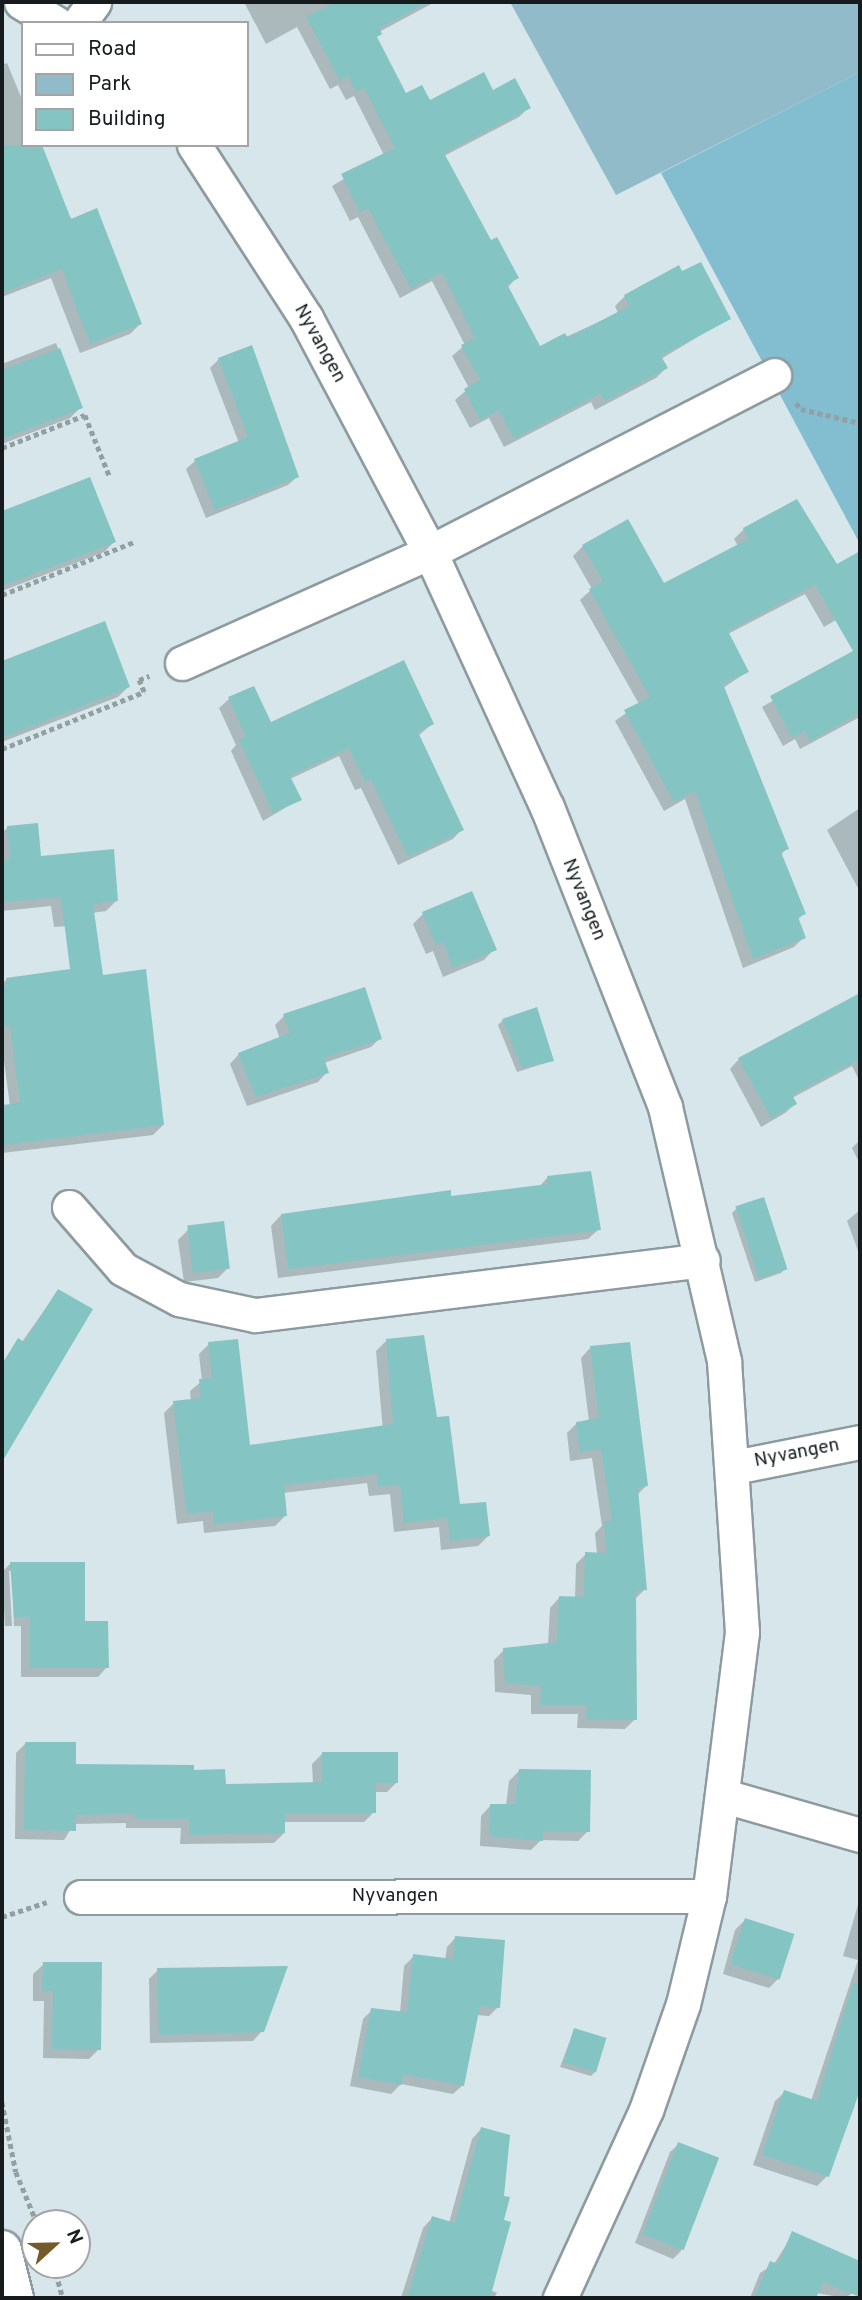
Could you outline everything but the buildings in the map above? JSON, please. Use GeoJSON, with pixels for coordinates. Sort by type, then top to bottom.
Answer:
{"type":"FeatureCollection","features":[{"type":"Feature","properties":{"kind":"main road"},"geometry":{"type":"LineString","coordinates":[[2,2250],[14,2298]]}},
{"type":"Feature","properties":{"kind":"street"},"geometry":{"type":"LineString","coordinates":[[21,2],[53,21]]}},
{"type":"Feature","properties":{"kind":"street"},"geometry":{"type":"LineString","coordinates":[[80,21],[94,2]]}},
{"type":"Feature","properties":{"kind":"street","name":"Nyvangen"},"geometry":{"type":"LineString","coordinates":[[195,147],[306,318],[430,552],[547,807],[665,1107],[703,1260],[724,1361],[734,1467],[742,1632],[724,1796],[709,1896],[682,2004],[646,2110],[560,2298]]}},
{"type":"Feature","properties":{"kind":"street"},"geometry":{"type":"LineString","coordinates":[[182,663],[430,552],[774,375]]}},
{"type":"Feature","properties":{"kind":"street"},"geometry":{"type":"LineString","coordinates":[[69,1207],[123,1269],[179,1299],[255,1315],[703,1260]]}},
{"type":"Feature","properties":{"kind":"street","name":"Nyvangen"},"geometry":{"type":"LineString","coordinates":[[734,1467],[860,1442]]}},
{"type":"Feature","properties":{"kind":"street"},"geometry":{"type":"LineString","coordinates":[[724,1796],[860,1835]]}},
{"type":"Feature","properties":{"kind":"street","name":"Nyvangen"},"geometry":{"type":"LineString","coordinates":[[81,1897],[709,1896]]}},
{"type":"Feature","properties":{"kind":"path"},"geometry":{"type":"LineString","coordinates":[[774,375],[801,410],[860,423]]}},
{"type":"Feature","properties":{"kind":"path"},"geometry":{"type":"LineString","coordinates":[[2,448],[85,415],[109,475]]}},
{"type":"Feature","properties":{"kind":"path"},"geometry":{"type":"LineString","coordinates":[[2,595],[136,541]]}},
{"type":"Feature","properties":{"kind":"path"},"geometry":{"type":"LineString","coordinates":[[2,749],[144,692]]}},
{"type":"Feature","properties":{"kind":"path"},"geometry":{"type":"LineString","coordinates":[[2,1917],[28,1905]]}},
{"type":"Feature","properties":{"kind":"path"},"geometry":{"type":"LineString","coordinates":[[2,2102],[16,2172],[31,2209]]}},
{"type":"Feature","properties":{"kind":"path"},"geometry":{"type":"LineString","coordinates":[[58,2279],[63,2298]]}},
{"type":"Feature","properties":{"kind":"green space"},"geometry":{"type":"Polygon","coordinates":[[[510,2],[860,2],[860,72],[616,195],[510,2]]]}},
{"type":"Feature","properties":{"kind":"shaded area"},"geometry":{"type":"Polygon","coordinates":[[[860,72],[860,544],[661,173],[860,72]]]}}]}
